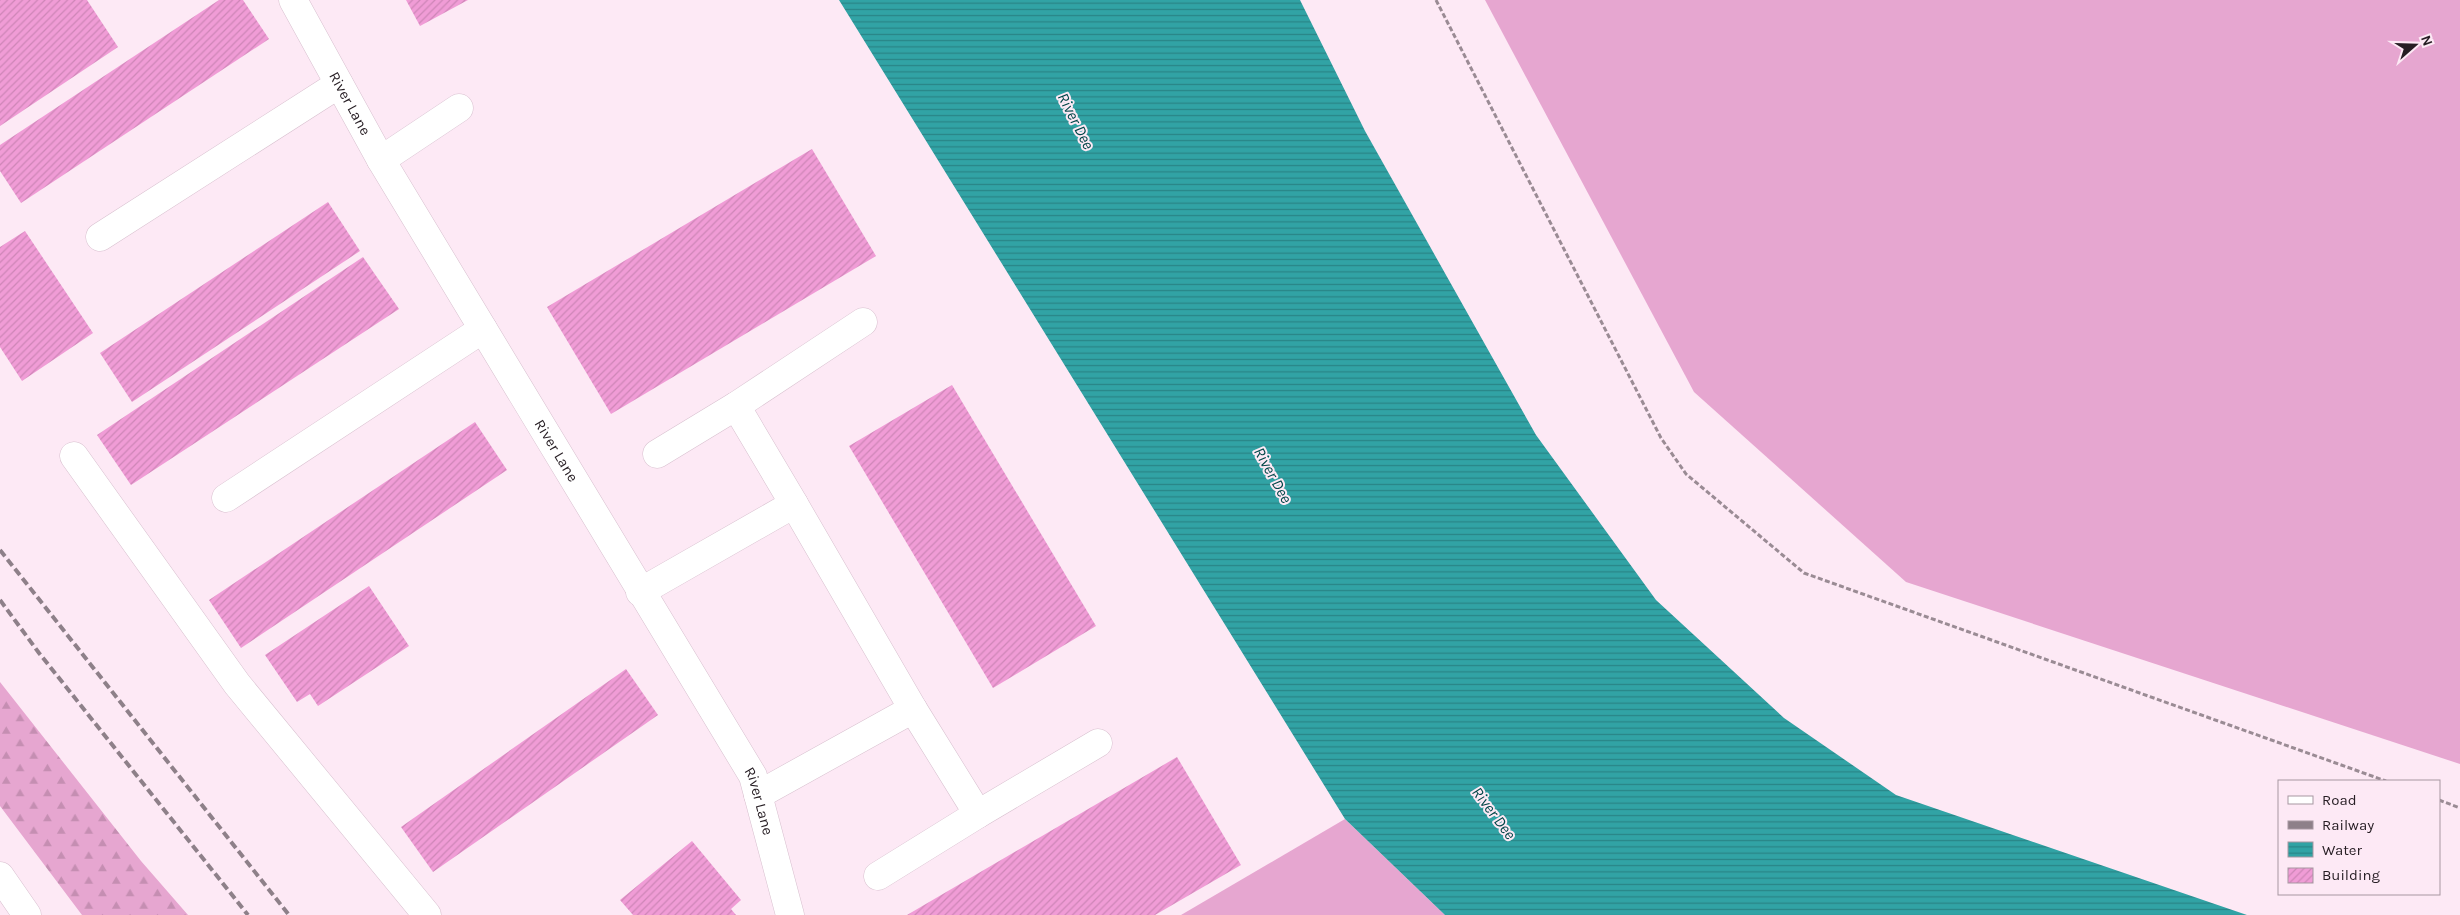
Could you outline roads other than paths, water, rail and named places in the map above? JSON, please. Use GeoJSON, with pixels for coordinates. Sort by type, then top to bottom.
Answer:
{"type":"FeatureCollection","features":[{"type":"Feature","properties":{"kind":"street","name":"River Lane"},"geometry":{"type":"LineString","coordinates":[[293,0],[381,160],[640,592],[753,776],[790,915]]}},
{"type":"Feature","properties":{"kind":"street"},"geometry":{"type":"LineString","coordinates":[[100,237],[339,84]]}},
{"type":"Feature","properties":{"kind":"street"},"geometry":{"type":"LineString","coordinates":[[381,160],[459,108]]}},
{"type":"Feature","properties":{"kind":"street"},"geometry":{"type":"LineString","coordinates":[[657,454],[736,406],[863,322]]}},
{"type":"Feature","properties":{"kind":"street"},"geometry":{"type":"LineString","coordinates":[[226,498],[483,329]]}},
{"type":"Feature","properties":{"kind":"street"},"geometry":{"type":"LineString","coordinates":[[736,406],[913,708],[978,814]]}},
{"type":"Feature","properties":{"kind":"street"},"geometry":{"type":"LineString","coordinates":[[74,456],[237,684],[427,915]]}},
{"type":"Feature","properties":{"kind":"street"},"geometry":{"type":"LineString","coordinates":[[640,592],[794,504]]}},
{"type":"Feature","properties":{"kind":"street"},"geometry":{"type":"LineString","coordinates":[[758,795],[913,708]]}},
{"type":"Feature","properties":{"kind":"street"},"geometry":{"type":"LineString","coordinates":[[878,876],[1098,743]]}},
{"type":"Feature","properties":{"kind":"street"},"geometry":{"type":"LineString","coordinates":[[0,876],[28,915]]}},
{"type":"Feature","properties":{"kind":"water","name":"River Dee"},"geometry":{"type":"Polygon","coordinates":[[[839,0],[1300,0],[1365,131],[1536,435],[1656,600],[1784,718],[1896,795],[2247,915],[1445,915],[1345,819],[839,0]]]}},
{"type":"Feature","properties":{"kind":"railway"},"geometry":{"type":"LineString","coordinates":[[0,550],[289,915]]}},
{"type":"Feature","properties":{"kind":"railway"},"geometry":{"type":"LineString","coordinates":[[0,600],[39,653],[248,915]]}}]}
